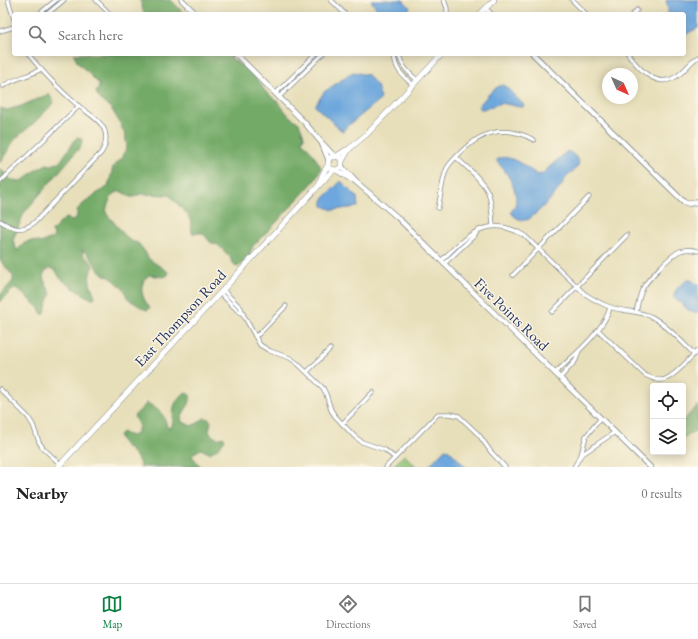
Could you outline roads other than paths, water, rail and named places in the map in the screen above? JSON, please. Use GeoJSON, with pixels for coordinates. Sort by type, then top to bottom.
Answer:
{"type":"FeatureCollection","features":[{"type":"Feature","properties":{"kind":"main road"},"geometry":{"type":"LineString","coordinates":[[482,12],[494,0]]}},
{"type":"Feature","properties":{"kind":"main road"},"geometry":{"type":"LineString","coordinates":[[350,149],[335,157],[332,157],[328,163],[330,168],[335,170],[340,168],[341,163],[350,149],[368,133],[440,56]]}},
{"type":"Feature","properties":{"kind":"main road"},"geometry":{"type":"LineString","coordinates":[[335,157],[338,158],[341,163]]}},
{"type":"Feature","properties":{"kind":"main road","name":"East Thompson Road"},"geometry":{"type":"LineString","coordinates":[[320,184],[328,163]]}},
{"type":"Feature","properties":{"kind":"main road","name":"East Thompson Road"},"geometry":{"type":"LineString","coordinates":[[59,466],[222,292],[328,175],[335,170]]}},
{"type":"Feature","properties":{"kind":"street"},"geometry":{"type":"LineString","coordinates":[[8,0],[12,13]]}},
{"type":"Feature","properties":{"kind":"street"},"geometry":{"type":"LineString","coordinates":[[41,12],[56,0]]}},
{"type":"Feature","properties":{"kind":"street"},"geometry":{"type":"LineString","coordinates":[[49,12],[64,0]]}},
{"type":"Feature","properties":{"kind":"street"},"geometry":{"type":"LineString","coordinates":[[96,0],[108,12]]}},
{"type":"Feature","properties":{"kind":"street"},"geometry":{"type":"LineString","coordinates":[[182,0],[194,12]]}},
{"type":"Feature","properties":{"kind":"street"},"geometry":{"type":"LineString","coordinates":[[331,0],[343,12]]}},
{"type":"Feature","properties":{"kind":"street"},"geometry":{"type":"LineString","coordinates":[[444,0],[447,12]]}},
{"type":"Feature","properties":{"kind":"street"},"geometry":{"type":"LineString","coordinates":[[572,0],[584,12]]}},
{"type":"Feature","properties":{"kind":"street"},"geometry":{"type":"LineString","coordinates":[[486,9],[489,12]]}},
{"type":"Feature","properties":{"kind":"street"},"geometry":{"type":"LineString","coordinates":[[0,31],[12,28]]}},
{"type":"Feature","properties":{"kind":"street"},"geometry":{"type":"LineString","coordinates":[[0,221],[18,229],[28,227],[36,222],[101,153],[106,140],[105,133],[100,123],[79,106],[30,56]]}},
{"type":"Feature","properties":{"kind":"street"},"geometry":{"type":"LineString","coordinates":[[238,56],[304,122],[335,157]]}},
{"type":"Feature","properties":{"kind":"street"},"geometry":{"type":"LineString","coordinates":[[298,75],[314,56]]}},
{"type":"Feature","properties":{"kind":"street"},"geometry":{"type":"LineString","coordinates":[[278,95],[320,56]]}},
{"type":"Feature","properties":{"kind":"street"},"geometry":{"type":"LineString","coordinates":[[399,56],[403,67],[417,80]]}},
{"type":"Feature","properties":{"kind":"street"},"geometry":{"type":"LineString","coordinates":[[534,56],[684,202],[692,204],[698,201]]}},
{"type":"Feature","properties":{"kind":"street"},"geometry":{"type":"LineString","coordinates":[[630,56],[650,77],[656,80],[664,81],[671,80],[677,76],[698,57]]}},
{"type":"Feature","properties":{"kind":"street"},"geometry":{"type":"LineString","coordinates":[[400,59],[394,59],[398,70],[413,85]]}},
{"type":"Feature","properties":{"kind":"street"},"geometry":{"type":"LineString","coordinates":[[3,86],[13,80],[32,74],[41,69]]}},
{"type":"Feature","properties":{"kind":"street"},"geometry":{"type":"LineString","coordinates":[[0,182],[79,106]]}},
{"type":"Feature","properties":{"kind":"street"},"geometry":{"type":"LineString","coordinates":[[438,208],[445,173],[448,167],[473,141],[488,134],[504,131],[515,132],[534,140]]}},
{"type":"Feature","properties":{"kind":"street"},"geometry":{"type":"LineString","coordinates":[[321,142],[328,163]]}},
{"type":"Feature","properties":{"kind":"street"},"geometry":{"type":"LineString","coordinates":[[456,158],[478,178],[488,193],[491,203],[493,226]]}},
{"type":"Feature","properties":{"kind":"street","name":"Five Points Road"},"geometry":{"type":"LineString","coordinates":[[341,163],[344,170],[355,181],[397,217],[650,467]]}},
{"type":"Feature","properties":{"kind":"street","name":"Five Points Road"},"geometry":{"type":"LineString","coordinates":[[335,170],[355,181]]}},
{"type":"Feature","properties":{"kind":"street"},"geometry":{"type":"LineString","coordinates":[[513,275],[589,198]]}},
{"type":"Feature","properties":{"kind":"street"},"geometry":{"type":"LineString","coordinates":[[443,263],[476,233],[493,226],[504,226],[516,230],[525,236],[577,287],[595,301],[610,308],[636,312],[652,317],[667,328],[694,354]]}},
{"type":"Feature","properties":{"kind":"street"},"geometry":{"type":"LineString","coordinates":[[552,312],[628,235]]}},
{"type":"Feature","properties":{"kind":"street"},"geometry":{"type":"LineString","coordinates":[[636,312],[643,287],[673,256],[679,251],[688,249],[698,252]]}},
{"type":"Feature","properties":{"kind":"street"},"geometry":{"type":"LineString","coordinates":[[222,292],[241,308],[259,343],[264,348],[292,359],[324,390],[333,414],[358,440],[384,450],[395,458]]}},
{"type":"Feature","properties":{"kind":"street"},"geometry":{"type":"LineString","coordinates":[[255,336],[286,306]]}},
{"type":"Feature","properties":{"kind":"street"},"geometry":{"type":"LineString","coordinates":[[555,373],[598,330],[608,316],[610,308]]}},
{"type":"Feature","properties":{"kind":"street"},"geometry":{"type":"LineString","coordinates":[[598,330],[644,375],[653,379],[663,380],[676,373],[698,350]]}},
{"type":"Feature","properties":{"kind":"street"},"geometry":{"type":"LineString","coordinates":[[307,372],[330,349]]}},
{"type":"Feature","properties":{"kind":"street"},"geometry":{"type":"LineString","coordinates":[[560,378],[576,360],[579,350]]}},
{"type":"Feature","properties":{"kind":"street"},"geometry":{"type":"LineString","coordinates":[[0,389],[28,417],[33,425],[39,442],[59,466]]}},
{"type":"Feature","properties":{"kind":"street"},"geometry":{"type":"LineString","coordinates":[[342,424],[374,392]]}},
{"type":"Feature","properties":{"kind":"street"},"geometry":{"type":"LineString","coordinates":[[386,467],[438,414],[451,414],[459,416],[479,435],[491,452],[505,467]]}},
{"type":"Feature","properties":{"kind":"street"},"geometry":{"type":"LineString","coordinates":[[574,467],[581,455],[586,436],[601,418]]}},
{"type":"Feature","properties":{"kind":"street"},"geometry":{"type":"LineString","coordinates":[[581,455],[615,432]]}},
{"type":"Feature","properties":{"kind":"water"},"geometry":{"type":"Polygon","coordinates":[[[371,0],[403,0],[410,7],[408,12],[379,12],[371,0]]]}},
{"type":"Feature","properties":{"kind":"water"},"geometry":{"type":"Polygon","coordinates":[[[666,0],[698,0],[698,28],[686,34],[686,12],[668,12],[666,0]]]}},
{"type":"Feature","properties":{"kind":"water"},"geometry":{"type":"Polygon","coordinates":[[[353,72],[368,75],[377,86],[381,99],[344,129],[343,132],[315,106],[324,92],[353,72]]]}},
{"type":"Feature","properties":{"kind":"water"},"geometry":{"type":"Polygon","coordinates":[[[503,85],[524,105],[523,107],[501,103],[480,109],[479,106],[490,92],[503,85]]]}},
{"type":"Feature","properties":{"kind":"water"},"geometry":{"type":"Polygon","coordinates":[[[567,151],[574,155],[579,162],[575,169],[565,179],[560,188],[548,202],[529,219],[521,220],[514,216],[511,212],[516,202],[515,191],[513,185],[497,160],[502,158],[512,159],[538,175],[543,173],[567,151]]]}},
{"type":"Feature","properties":{"kind":"water"},"geometry":{"type":"Polygon","coordinates":[[[341,181],[357,197],[358,207],[333,210],[323,206],[323,199],[341,181]]]}},
{"type":"Feature","properties":{"kind":"water"},"geometry":{"type":"Polygon","coordinates":[[[688,280],[691,280],[698,285],[698,312],[694,313],[690,312],[674,298],[676,290],[688,280]]]}},
{"type":"Feature","properties":{"kind":"water"},"geometry":{"type":"Polygon","coordinates":[[[445,449],[449,450],[466,467],[428,467],[445,449]]]}}]}
